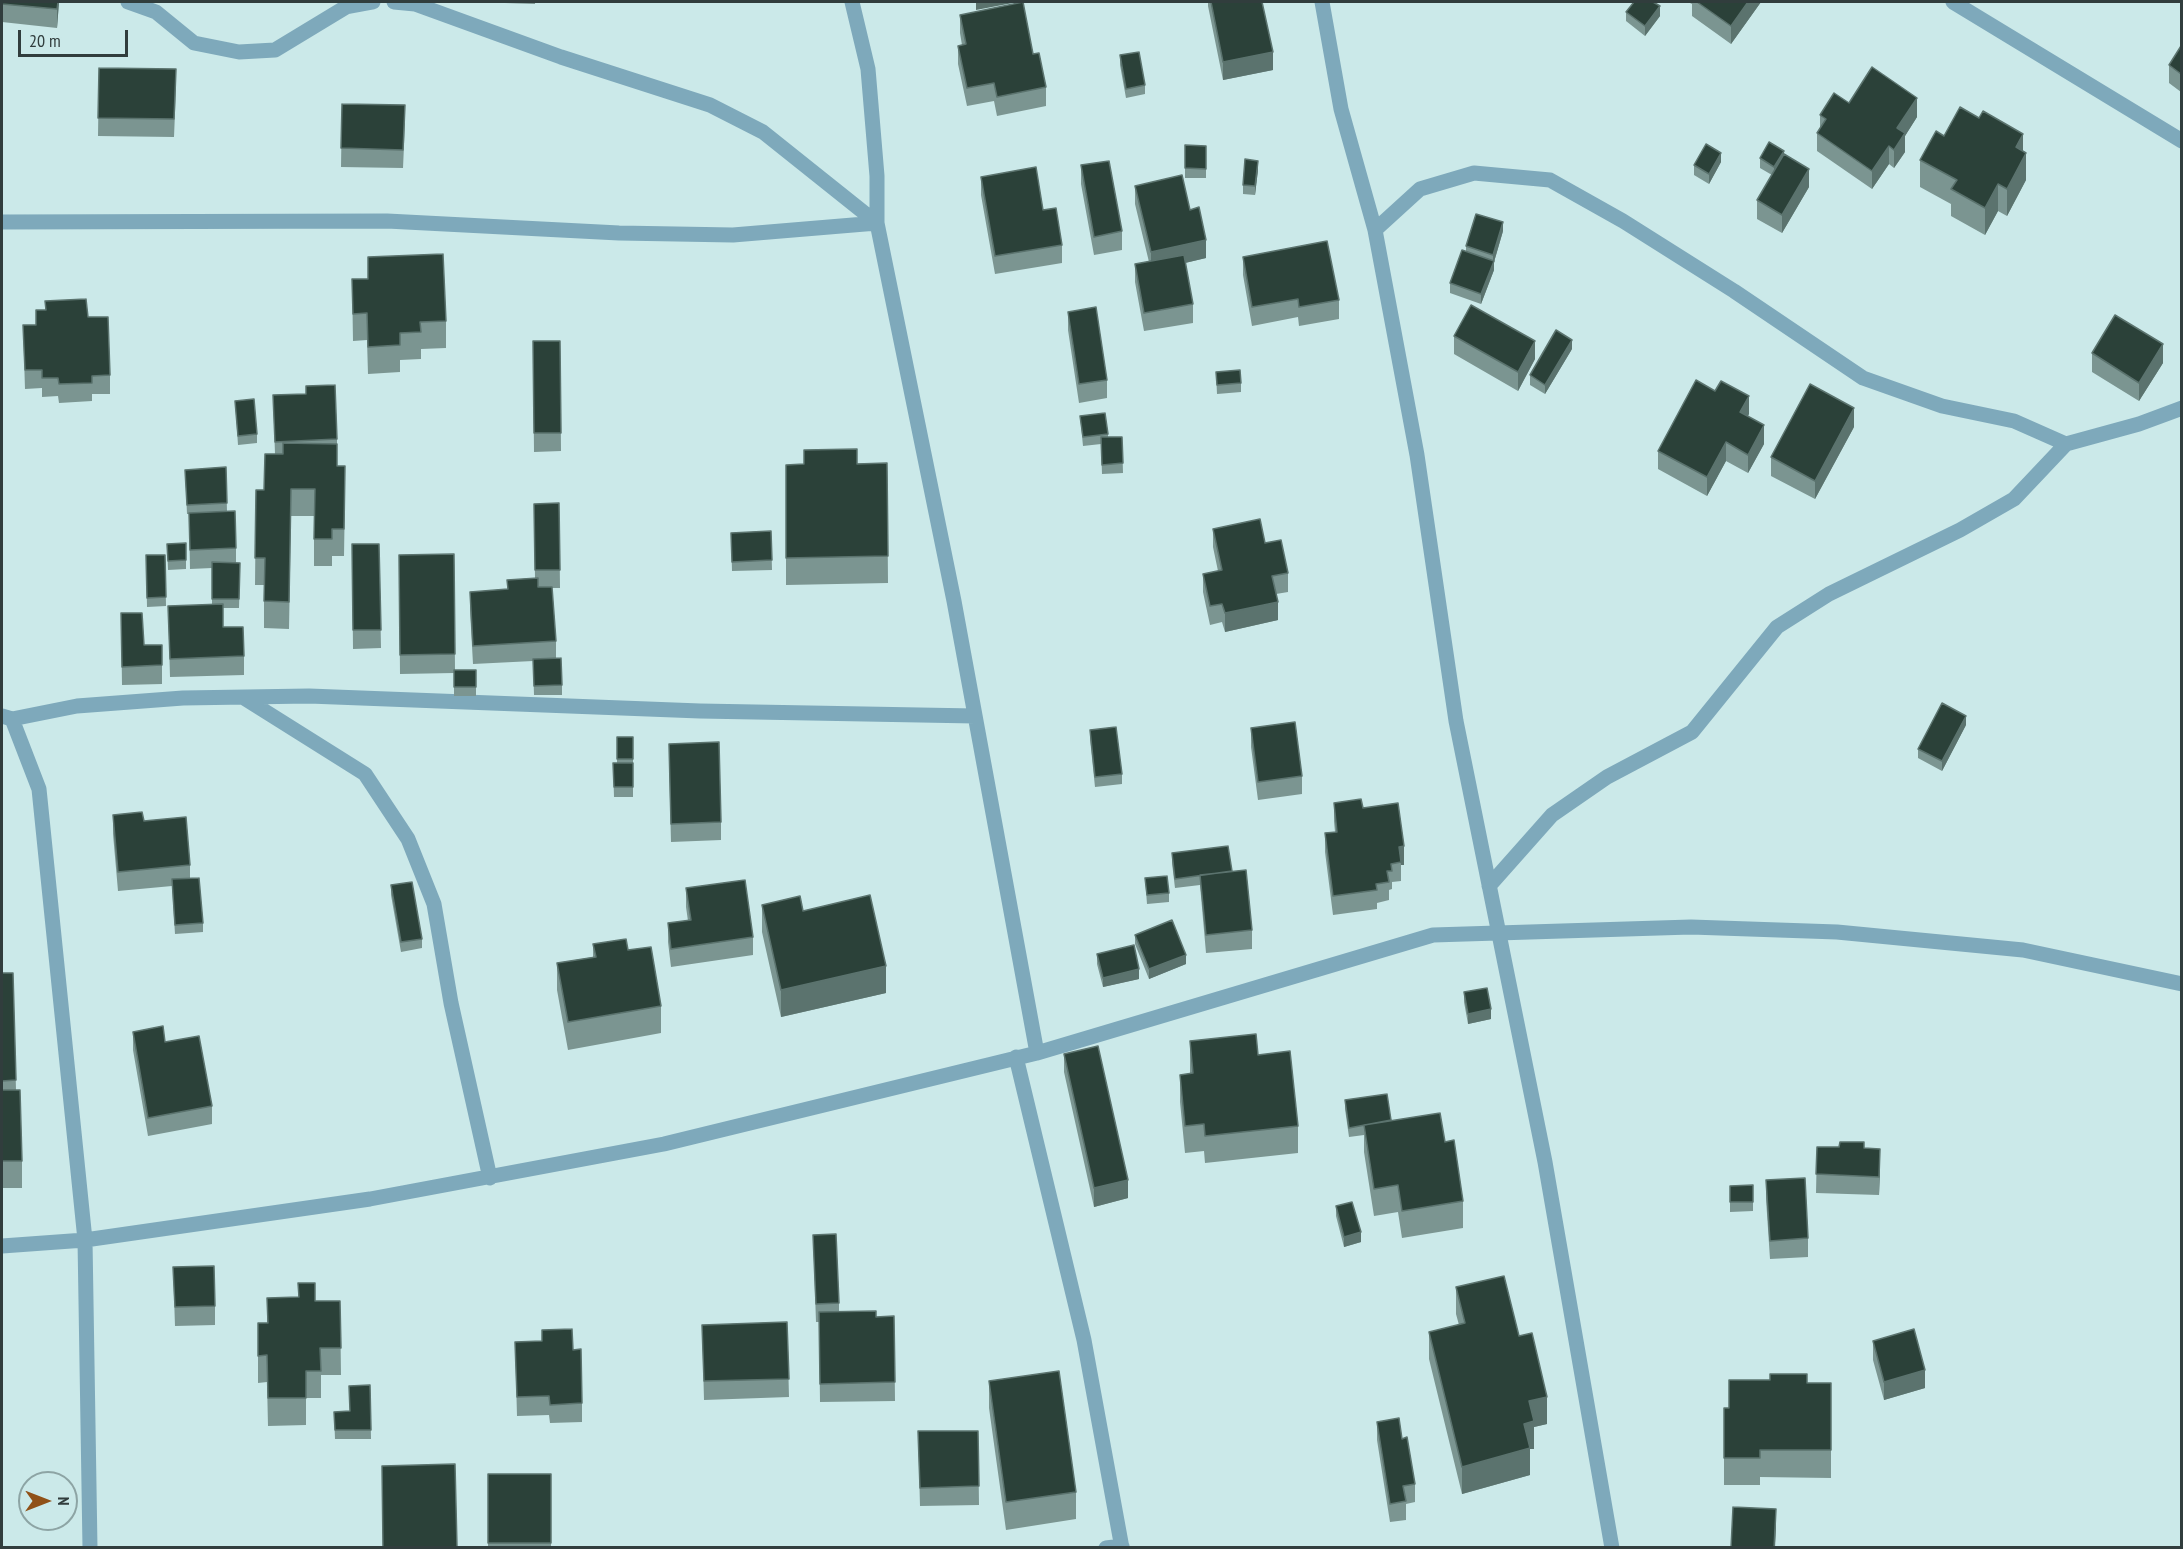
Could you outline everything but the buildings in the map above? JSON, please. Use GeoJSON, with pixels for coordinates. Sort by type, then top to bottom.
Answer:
{"type":"FeatureCollection","features":[{"type":"Feature","properties":{"kind":"street"},"geometry":{"type":"LineString","coordinates":[[128,2],[156,12],[194,43],[239,52],[275,50],[346,7],[373,2]]}},
{"type":"Feature","properties":{"kind":"street"},"geometry":{"type":"LineString","coordinates":[[394,2],[415,4],[561,57],[710,105],[763,132],[877,222]]}},
{"type":"Feature","properties":{"kind":"street"},"geometry":{"type":"LineString","coordinates":[[852,2],[868,69],[877,176],[877,222],[894,292],[899,336],[954,601],[1037,1053]]}},
{"type":"Feature","properties":{"kind":"street"},"geometry":{"type":"LineString","coordinates":[[1322,2],[1341,110],[1375,230],[1417,455],[1455,721],[1545,1162],[1612,1548]]}},
{"type":"Feature","properties":{"kind":"street"},"geometry":{"type":"LineString","coordinates":[[1953,2],[2181,141]]}},
{"type":"Feature","properties":{"kind":"street"},"geometry":{"type":"LineString","coordinates":[[1375,230],[1420,189],[1474,173],[1550,180],[1623,221],[1863,378],[1942,406],[2014,421],[2066,444]]}},
{"type":"Feature","properties":{"kind":"street"},"geometry":{"type":"LineString","coordinates":[[2,222],[387,221],[619,233],[733,235],[877,222]]}},
{"type":"Feature","properties":{"kind":"street"},"geometry":{"type":"LineString","coordinates":[[1489,886],[1552,815],[1607,777],[1692,732],[1778,627],[1829,594],[1960,530],[2014,499],[2066,444],[2139,424],[2181,408]]}},
{"type":"Feature","properties":{"kind":"street"},"geometry":{"type":"LineString","coordinates":[[90,1548],[85,1240],[39,789],[7,718],[77,706],[183,698],[309,696],[700,711],[975,716]]}},
{"type":"Feature","properties":{"kind":"street"},"geometry":{"type":"LineString","coordinates":[[244,698],[365,774],[408,839],[434,904],[451,1003],[490,1178]]}},
{"type":"Feature","properties":{"kind":"street"},"geometry":{"type":"LineString","coordinates":[[2,1246],[85,1240],[370,1199],[664,1144],[1037,1053],[1433,935],[1691,927],[1837,932],[2023,950],[2181,984]]}},
{"type":"Feature","properties":{"kind":"street"},"geometry":{"type":"LineString","coordinates":[[1016,1057],[1083,1340],[1122,1547],[1106,1548]]}}]}
